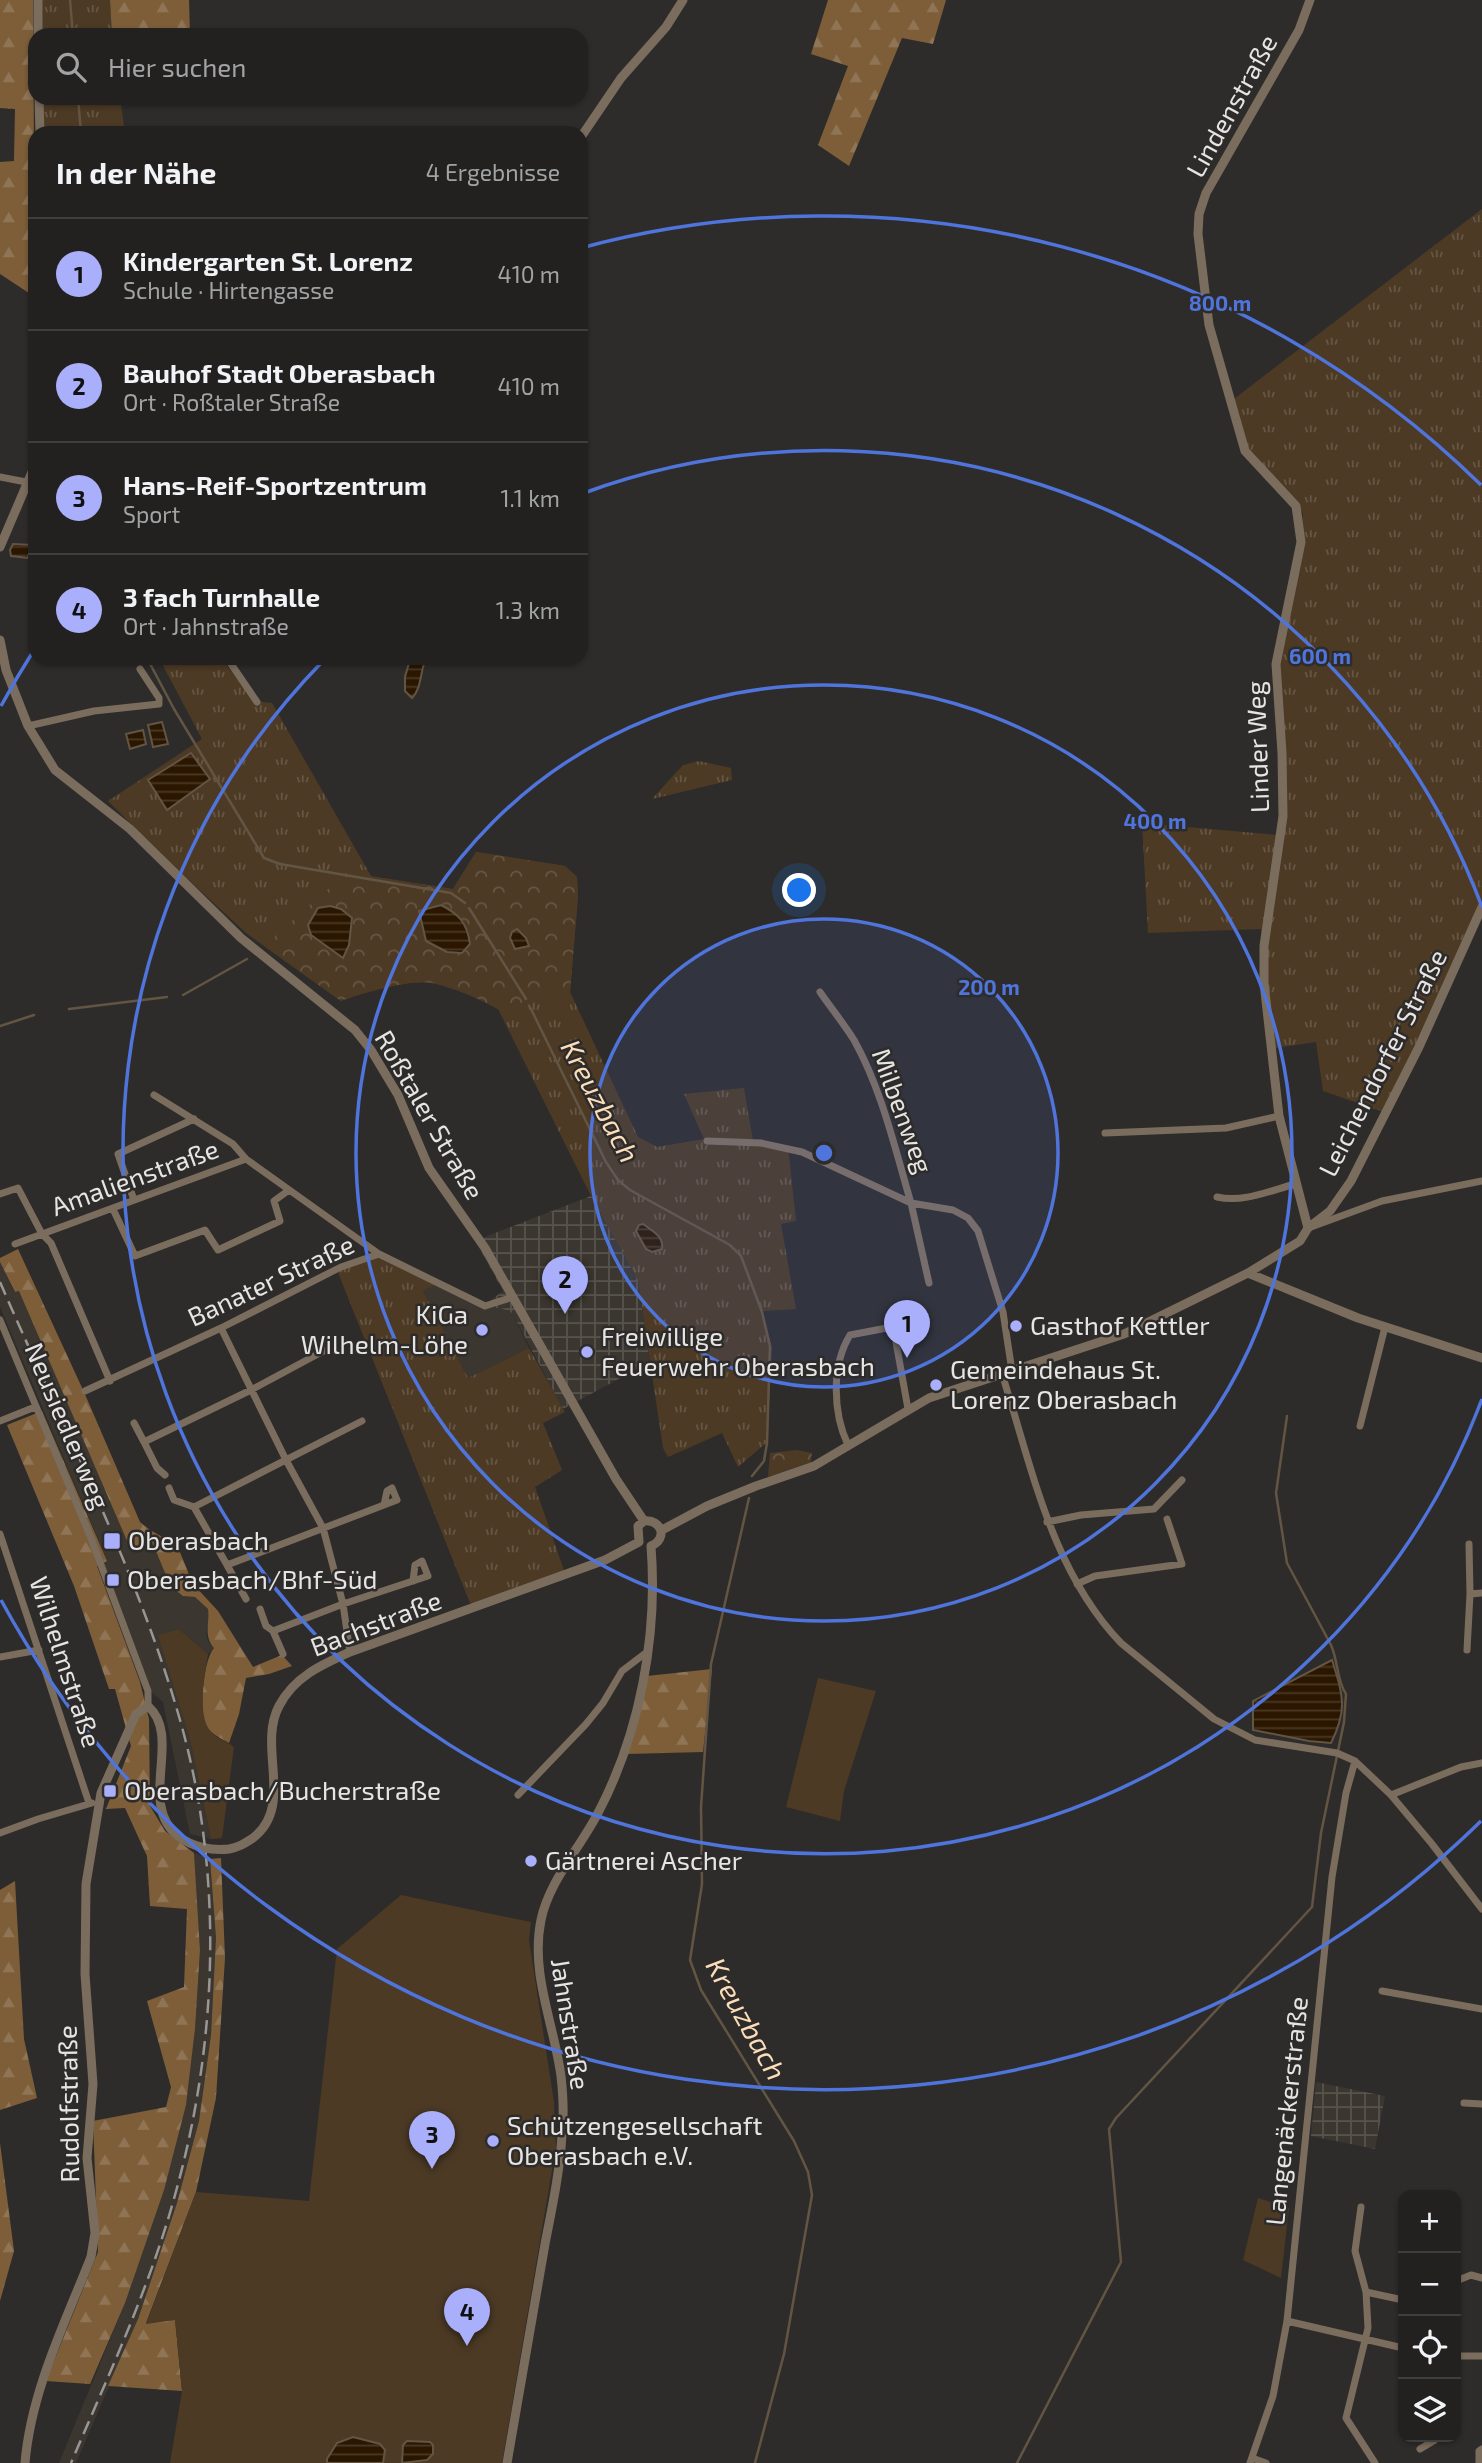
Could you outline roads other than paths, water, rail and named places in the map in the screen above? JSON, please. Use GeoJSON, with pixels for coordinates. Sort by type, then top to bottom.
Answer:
{"type":"FeatureCollection","features":[{"type":"Feature","properties":{"kind":"street"},"geometry":{"type":"LineString","coordinates":[[38,0],[38,28]]}},
{"type":"Feature","properties":{"kind":"street"},"geometry":{"type":"LineString","coordinates":[[588,127],[621,78],[666,27],[683,0]]}},
{"type":"Feature","properties":{"kind":"street","name":"Lindenstraße"},"geometry":{"type":"LineString","coordinates":[[1198,234],[1199,214],[1206,193],[1298,30],[1310,0]]}},
{"type":"Feature","properties":{"kind":"street"},"geometry":{"type":"LineString","coordinates":[[39,105],[40,126]]}},
{"type":"Feature","properties":{"kind":"street","name":"Linder Weg"},"geometry":{"type":"LineString","coordinates":[[1198,234],[1209,325],[1245,451],[1296,506],[1301,542],[1276,664],[1283,816],[1265,946],[1264,983],[1279,1116],[1308,1228]]}},
{"type":"Feature","properties":{"kind":"street"},"geometry":{"type":"LineString","coordinates":[[0,477],[26,482]]}},
{"type":"Feature","properties":{"kind":"street"},"geometry":{"type":"LineString","coordinates":[[0,547],[28,478]]}},
{"type":"Feature","properties":{"kind":"street","name":"Roßtaler Straße"},"geometry":{"type":"LineString","coordinates":[[0,640],[3,670],[28,726],[55,770],[130,829],[241,938],[355,1030],[371,1050],[398,1095],[429,1168],[485,1248],[616,1479],[644,1521]]}},
{"type":"Feature","properties":{"kind":"street"},"geometry":{"type":"LineString","coordinates":[[235,665],[257,702]]}},
{"type":"Feature","properties":{"kind":"street"},"geometry":{"type":"LineString","coordinates":[[28,726],[94,711],[159,704],[159,698],[140,669]]}},
{"type":"Feature","properties":{"kind":"street","name":"Leichendorfer Straße"},"geometry":{"type":"LineString","coordinates":[[1308,1228],[1330,1211],[1350,1181],[1419,1047],[1482,907]]}},
{"type":"Feature","properties":{"kind":"street","name":"Milbenweg"},"geometry":{"type":"LineString","coordinates":[[820,992],[854,1041],[881,1104],[911,1203],[953,1210],[968,1218],[978,1231],[1003,1312],[1007,1373],[1047,1522],[1077,1584],[1096,1614],[1121,1643],[1214,1718],[1255,1740],[1338,1753],[1355,1761]]}},
{"type":"Feature","properties":{"kind":"street"},"geometry":{"type":"LineString","coordinates":[[154,1095],[233,1144],[246,1159]]}},
{"type":"Feature","properties":{"kind":"street"},"geometry":{"type":"LineString","coordinates":[[1105,1133],[1226,1128],[1279,1116]]}},
{"type":"Feature","properties":{"kind":"street"},"geometry":{"type":"LineString","coordinates":[[134,1200],[118,1154],[194,1119]]}},
{"type":"Feature","properties":{"kind":"street"},"geometry":{"type":"LineString","coordinates":[[707,1141],[761,1143],[802,1152],[911,1203],[929,1283]]}},
{"type":"Feature","properties":{"kind":"street","name":"Amalienstraße"},"geometry":{"type":"LineString","coordinates":[[15,1244],[246,1159],[379,1254]]}},
{"type":"Feature","properties":{"kind":"street"},"geometry":{"type":"LineString","coordinates":[[662,1530],[707,1506],[814,1466],[908,1409],[954,1388],[1124,1334],[1248,1273],[1300,1241],[1308,1228],[1382,1201],[1482,1181]]}},
{"type":"Feature","properties":{"kind":"street"},"geometry":{"type":"LineString","coordinates":[[1217,1197],[1241,1199],[1295,1184]]}},
{"type":"Feature","properties":{"kind":"street","name":"Amalienstraße"},"geometry":{"type":"LineString","coordinates":[[0,1194],[18,1188],[42,1234]]}},
{"type":"Feature","properties":{"kind":"street"},"geometry":{"type":"LineString","coordinates":[[113,1209],[135,1256],[205,1230],[218,1250],[280,1221],[274,1201],[289,1190]]}},
{"type":"Feature","properties":{"kind":"street"},"geometry":{"type":"LineString","coordinates":[[42,1234],[51,1243],[110,1381]]}},
{"type":"Feature","properties":{"kind":"street","name":"Banater Straße"},"geometry":{"type":"LineString","coordinates":[[85,1391],[221,1328],[341,1266],[379,1254],[485,1306],[513,1297]]}},
{"type":"Feature","properties":{"kind":"street"},"geometry":{"type":"LineString","coordinates":[[1248,1273],[1385,1327],[1482,1358]]}},
{"type":"Feature","properties":{"kind":"street","name":"Neusiedlerweg"},"geometry":{"type":"LineString","coordinates":[[0,1320],[91,1538],[142,1671],[148,1691],[148,1706]]}},
{"type":"Feature","properties":{"kind":"street"},"geometry":{"type":"LineString","coordinates":[[1360,1426],[1385,1327]]}},
{"type":"Feature","properties":{"kind":"street"},"geometry":{"type":"LineString","coordinates":[[221,1328],[323,1528],[343,1604],[349,1652]]}},
{"type":"Feature","properties":{"kind":"street"},"geometry":{"type":"LineString","coordinates":[[848,1446],[841,1432],[836,1384],[839,1364],[850,1335],[887,1328],[894,1331],[908,1409]]}},
{"type":"Feature","properties":{"kind":"street"},"geometry":{"type":"LineString","coordinates":[[144,1442],[251,1390],[331,1347]]}},
{"type":"Feature","properties":{"kind":"street"},"geometry":{"type":"LineString","coordinates":[[0,1421],[35,1407]]}},
{"type":"Feature","properties":{"kind":"street"},"geometry":{"type":"LineString","coordinates":[[194,1507],[362,1422]]}},
{"type":"Feature","properties":{"kind":"street"},"geometry":{"type":"LineString","coordinates":[[134,1423],[157,1468],[165,1475]]}},
{"type":"Feature","properties":{"kind":"street"},"geometry":{"type":"LineString","coordinates":[[1047,1522],[1081,1515],[1154,1509],[1182,1480]]}},
{"type":"Feature","properties":{"kind":"street"},"geometry":{"type":"LineString","coordinates":[[169,1488],[174,1500],[194,1507],[246,1600]]}},
{"type":"Feature","properties":{"kind":"street"},"geometry":{"type":"LineString","coordinates":[[227,1565],[384,1505]]}},
{"type":"Feature","properties":{"kind":"street"},"geometry":{"type":"LineString","coordinates":[[1077,1584],[1095,1576],[1182,1564],[1167,1519]]}},
{"type":"Feature","properties":{"kind":"street"},"geometry":{"type":"LineString","coordinates":[[651,1520],[662,1530],[658,1543],[644,1546],[639,1542],[638,1526],[644,1521],[651,1520]]}},
{"type":"Feature","properties":{"kind":"street","name":"Wilhelmstraße"},"geometry":{"type":"LineString","coordinates":[[0,1534],[4,1557],[94,1803]]}},
{"type":"Feature","properties":{"kind":"street","name":"Bachstraße"},"geometry":{"type":"LineString","coordinates":[[148,1706],[159,1721],[162,1739],[161,1808],[167,1822],[177,1835],[195,1846],[219,1850],[240,1847],[259,1833],[271,1814],[275,1790],[272,1730],[278,1708],[303,1675],[318,1665],[349,1652],[605,1560],[639,1542]]}},
{"type":"Feature","properties":{"kind":"street"},"geometry":{"type":"LineString","coordinates":[[1467,1650],[1469,1544]]}},
{"type":"Feature","properties":{"kind":"street","name":"Jahnstraße"},"geometry":{"type":"LineString","coordinates":[[507,2463],[563,2134],[561,2077],[537,1956],[541,1919],[552,1891],[598,1812],[632,1728],[647,1652],[654,1584],[651,1546]]}},
{"type":"Feature","properties":{"kind":"street"},"geometry":{"type":"LineString","coordinates":[[274,1632],[343,1604],[413,1581]]}},
{"type":"Feature","properties":{"kind":"street"},"geometry":{"type":"LineString","coordinates":[[1470,1594],[1482,1593]]}},
{"type":"Feature","properties":{"kind":"street"},"geometry":{"type":"LineString","coordinates":[[260,1609],[266,1626],[274,1632],[283,1654]]}},
{"type":"Feature","properties":{"kind":"street"},"geometry":{"type":"LineString","coordinates":[[0,1657],[39,1650]]}},
{"type":"Feature","properties":{"kind":"street"},"geometry":{"type":"LineString","coordinates":[[518,1795],[586,1724],[603,1703],[622,1671],[647,1652]]}},
{"type":"Feature","properties":{"kind":"street","name":"Rudolfstraße"},"geometry":{"type":"LineString","coordinates":[[25,2463],[27,2440],[38,2394],[91,2257],[95,2233],[87,2158],[93,2084],[85,1973],[86,1884],[94,1803],[131,1722],[136,1714],[148,1706]]}},
{"type":"Feature","properties":{"kind":"street"},"geometry":{"type":"LineString","coordinates":[[1355,1761],[1391,1795],[1433,1844],[1482,1909]]}},
{"type":"Feature","properties":{"kind":"street","name":"Langenäckerstraße"},"geometry":{"type":"LineString","coordinates":[[1251,2460],[1273,2396],[1287,2321],[1332,1877],[1346,1793],[1355,1761]]}},
{"type":"Feature","properties":{"kind":"street"},"geometry":{"type":"LineString","coordinates":[[1391,1795],[1461,1767],[1482,1763]]}},
{"type":"Feature","properties":{"kind":"street"},"geometry":{"type":"LineString","coordinates":[[0,1833],[94,1803]]}},
{"type":"Feature","properties":{"kind":"street"},"geometry":{"type":"LineString","coordinates":[[1382,1991],[1482,2009]]}},
{"type":"Feature","properties":{"kind":"street"},"geometry":{"type":"LineString","coordinates":[[1464,2103],[1482,2105]]}},
{"type":"Feature","properties":{"kind":"street"},"geometry":{"type":"LineString","coordinates":[[1361,2207],[1355,2251],[1366,2292],[1368,2328],[1346,2418],[1375,2463]]}},
{"type":"Feature","properties":{"kind":"street"},"geometry":{"type":"LineString","coordinates":[[1461,2279],[1471,2275],[1482,2278]]}},
{"type":"Feature","properties":{"kind":"street"},"geometry":{"type":"LineString","coordinates":[[1366,2292],[1398,2299]]}},
{"type":"Feature","properties":{"kind":"street"},"geometry":{"type":"LineString","coordinates":[[1287,2321],[1398,2347]]}},
{"type":"Feature","properties":{"kind":"street"},"geometry":{"type":"LineString","coordinates":[[1461,2356],[1482,2356]]}},
{"type":"Feature","properties":{"kind":"street"},"geometry":{"type":"LineString","coordinates":[[1420,2449],[1429,2442]]}},
{"type":"Feature","properties":{"kind":"street"},"geometry":{"type":"LineString","coordinates":[[1479,2463],[1479,2451],[1482,2449]]}},
{"type":"Feature","properties":{"kind":"street"},"geometry":{"type":"LineString","coordinates":[[1251,2460],[1266,2463]]}},
{"type":"Feature","properties":{"kind":"waterway","name":"Kreuzbach"},"geometry":{"type":"LineString","coordinates":[[70,0],[72,28]]}},
{"type":"Feature","properties":{"kind":"waterway","name":"Kreuzbach"},"geometry":{"type":"LineString","coordinates":[[79,105],[80,126]]}},
{"type":"Feature","properties":{"kind":"waterway","name":"Kreuzbach"},"geometry":{"type":"LineString","coordinates":[[151,665],[174,709],[264,858],[280,864],[451,893],[465,903]]}},
{"type":"Feature","properties":{"kind":"waterway","name":"Kreuzbach"},"geometry":{"type":"LineString","coordinates":[[469,908],[526,999]]}},
{"type":"Feature","properties":{"kind":"waterway"},"geometry":{"type":"LineString","coordinates":[[183,995],[247,959]]}},
{"type":"Feature","properties":{"kind":"waterway"},"geometry":{"type":"LineString","coordinates":[[69,1009],[167,997]]}},
{"type":"Feature","properties":{"kind":"waterway","name":"Kreuzbach"},"geometry":{"type":"LineString","coordinates":[[530,1007],[606,1162],[618,1180],[630,1190],[730,1245],[741,1256],[762,1312],[770,1346],[767,1443],[764,1461],[752,1476]]}},
{"type":"Feature","properties":{"kind":"waterway"},"geometry":{"type":"LineString","coordinates":[[0,1026],[34,1015]]}},
{"type":"Feature","properties":{"kind":"waterway"},"geometry":{"type":"LineString","coordinates":[[1017,2463],[1121,2262],[1109,2129],[1116,2118],[1312,1907],[1321,1833],[1344,1722],[1346,1694],[1331,1645],[1287,1563],[1276,1493],[1287,1416]]}},
{"type":"Feature","properties":{"kind":"waterway","name":"Kreuzbach"},"geometry":{"type":"LineString","coordinates":[[749,1498],[711,1664],[701,1807],[702,1884],[690,1960],[701,1990],[794,2141],[808,2172],[812,2195],[784,2354],[755,2463]]}},
{"type":"Feature","properties":{"kind":"railway"},"geometry":{"type":"LineString","coordinates":[[0,1282],[97,1498],[162,1664],[180,1720],[194,1778],[204,1838],[209,1898],[207,2018],[200,2078],[175,2195],[127,2331],[71,2463]]}},
{"type":"Feature","properties":{"kind":"place","name":"Bauhof Stadt Oberasbach"},"geometry":{"type":"Point","coordinates":[565,1314]}},
{"type":"Feature","properties":{"kind":"place","name":"Gasthof Kettler"},"geometry":{"type":"Point","coordinates":[1016,1326]}},
{"type":"Feature","properties":{"kind":"place","name":"KiGa Wilhelm-Löhe"},"geometry":{"type":"Point","coordinates":[482,1330]}},
{"type":"Feature","properties":{"kind":"place","name":"Freiwillige Feuerwehr Oberasbach"},"geometry":{"type":"Point","coordinates":[587,1352]}},
{"type":"Feature","properties":{"kind":"place","name":"Kindergarten St. Lorenz"},"geometry":{"type":"Point","coordinates":[907,1358]}},
{"type":"Feature","properties":{"kind":"place","name":"Gemeindehaus St. Lorenz Oberasbach"},"geometry":{"type":"Point","coordinates":[936,1385]}},
{"type":"Feature","properties":{"kind":"place","name":"Oberasbach"},"geometry":{"type":"Point","coordinates":[112,1541]}},
{"type":"Feature","properties":{"kind":"place","name":"Oberasbach/Bhf-Süd"},"geometry":{"type":"Point","coordinates":[113,1580]}},
{"type":"Feature","properties":{"kind":"place","name":"Oberasbach/Bucherstraße"},"geometry":{"type":"Point","coordinates":[110,1791]}},
{"type":"Feature","properties":{"kind":"place","name":"Gärtnerei Ascher"},"geometry":{"type":"Point","coordinates":[531,1861]}},
{"type":"Feature","properties":{"kind":"place","name":"Schützengesellschaft Oberasbach e.V."},"geometry":{"type":"Point","coordinates":[493,2141]}},
{"type":"Feature","properties":{"kind":"place","name":"Hans-Reif-Sportzentrum"},"geometry":{"type":"Point","coordinates":[432,2169]}},
{"type":"Feature","properties":{"kind":"place","name":"3 fach Turnhalle"},"geometry":{"type":"Point","coordinates":[467,2346]}}]}
